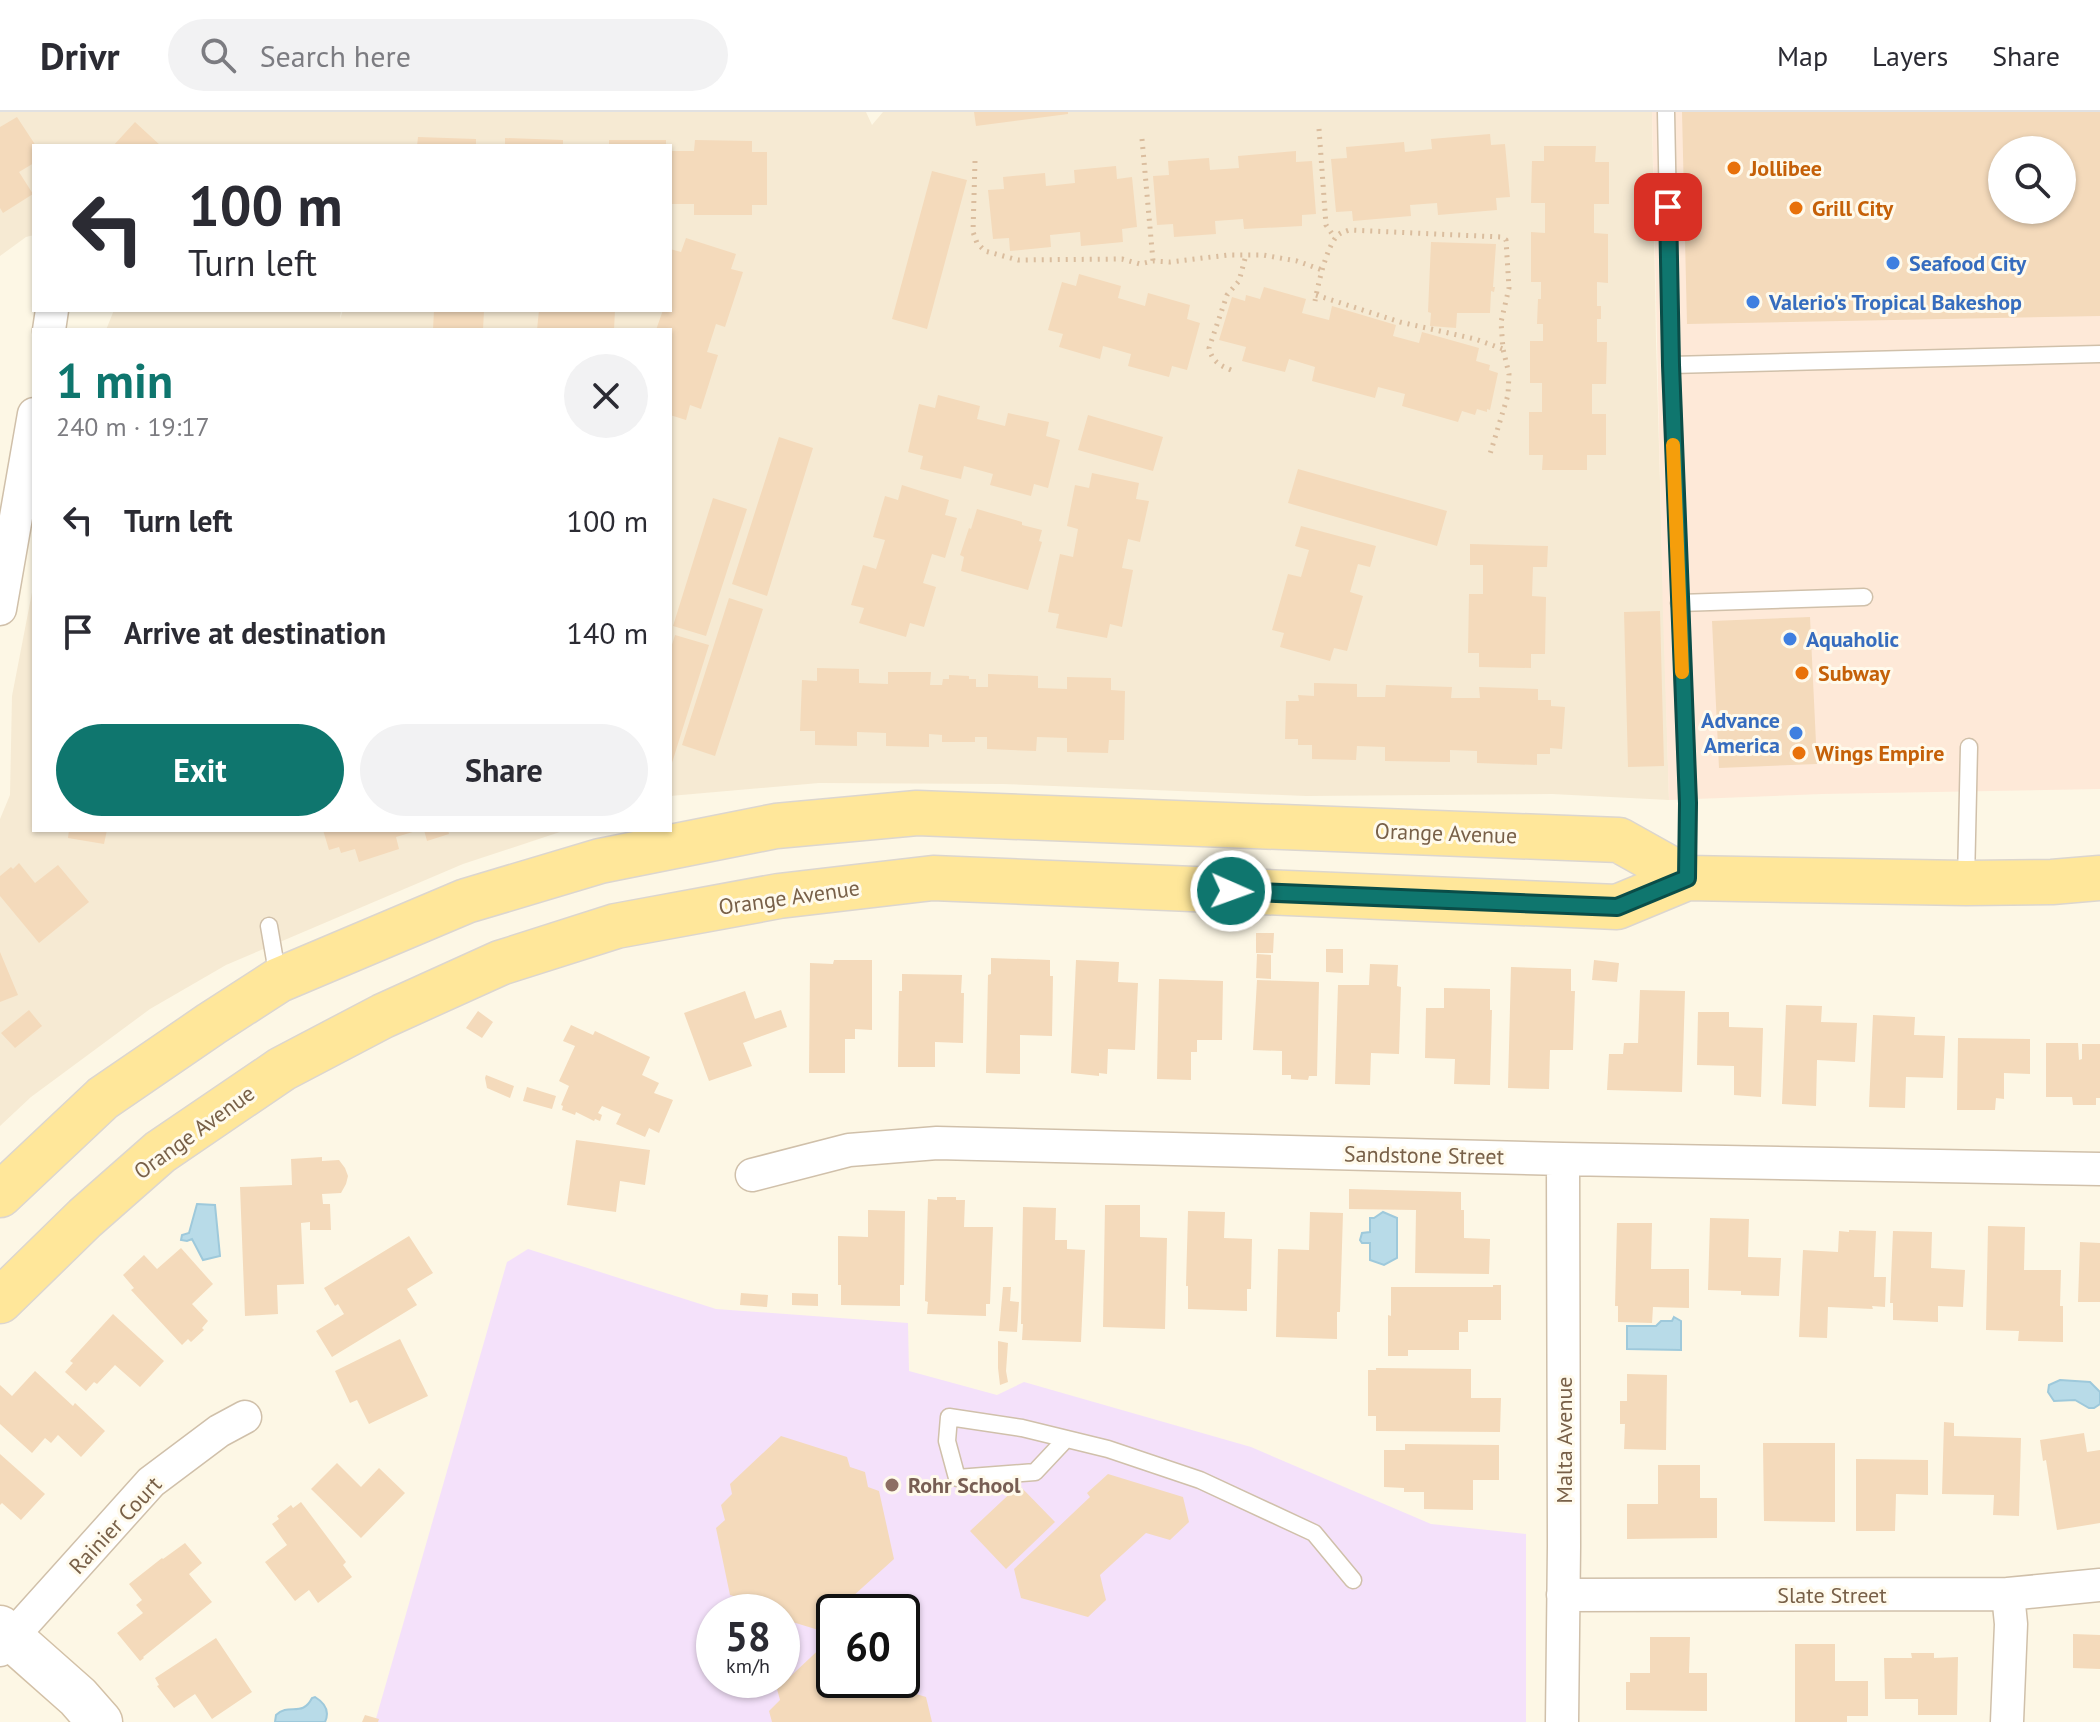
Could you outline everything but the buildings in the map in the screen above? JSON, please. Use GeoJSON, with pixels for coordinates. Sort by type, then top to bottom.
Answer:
{"type":"FeatureCollection","features":[{"type":"Feature","properties":{"kind":"main road","name":"Orange Avenue"},"geometry":{"type":"LineString","coordinates":[[0,1195],[103,1098],[279,980],[466,901],[600,861],[776,826],[917,813],[1619,840],[1687,878]]}},
{"type":"Feature","properties":{"kind":"main road"},"geometry":{"type":"LineString","coordinates":[[1231,824],[1231,891]]}},
{"type":"Feature","properties":{"kind":"main road","name":"Orange Avenue"},"geometry":{"type":"LineString","coordinates":[[0,1301],[85,1218],[160,1152],[282,1069],[370,1022],[500,963],[616,926],[779,896],[933,878],[1617,907],[1687,878],[1966,883],[2100,878]]}},
{"type":"Feature","properties":{"kind":"street"},"geometry":{"type":"LineString","coordinates":[[0,609],[32,425]]}},
{"type":"Feature","properties":{"kind":"street","name":"Sandstone Street"},"geometry":{"type":"LineString","coordinates":[[752,1175],[849,1150],[937,1143],[2100,1169]]}},
{"type":"Feature","properties":{"kind":"street","name":"Malta Avenue"},"geometry":{"type":"LineString","coordinates":[[1562,1722],[1563,1159]]}},
{"type":"Feature","properties":{"kind":"street","name":"Rainier Court"},"geometry":{"type":"LineString","coordinates":[[4,1639],[151,1482],[219,1431],[245,1417]]}},
{"type":"Feature","properties":{"kind":"street","name":"Slate Street"},"geometry":{"type":"LineString","coordinates":[[1563,1595],[2008,1594],[2100,1585]]}},
{"type":"Feature","properties":{"kind":"street"},"geometry":{"type":"LineString","coordinates":[[2007,1722],[2011,1624],[2008,1594]]}},
{"type":"Feature","properties":{"kind":"street"},"geometry":{"type":"LineString","coordinates":[[4,1639],[78,1697],[100,1722]]}},
{"type":"Feature","properties":{"kind":"lane"},"geometry":{"type":"LineString","coordinates":[[1666,112],[1671,365],[1688,803],[1687,878]]}},
{"type":"Feature","properties":{"kind":"lane"},"geometry":{"type":"LineString","coordinates":[[1671,365],[2100,354]]}},
{"type":"Feature","properties":{"kind":"lane"},"geometry":{"type":"LineString","coordinates":[[1679,603],[1864,597]]}},
{"type":"Feature","properties":{"kind":"lane"},"geometry":{"type":"LineString","coordinates":[[1966,883],[1969,747]]}},
{"type":"Feature","properties":{"kind":"lane"},"geometry":{"type":"LineString","coordinates":[[269,926],[279,980]]}},
{"type":"Feature","properties":{"kind":"lane"},"geometry":{"type":"LineString","coordinates":[[1066,1439],[1035,1472],[957,1478],[947,1441],[949,1417],[1022,1428],[1108,1449],[1200,1480],[1314,1533],[1353,1580]]}},
{"type":"Feature","properties":{"kind":"path"},"geometry":{"type":"LineString","coordinates":[[1319,129],[1326,225],[1335,238]]}},
{"type":"Feature","properties":{"kind":"path"},"geometry":{"type":"LineString","coordinates":[[1142,139],[1153,261]]}},
{"type":"Feature","properties":{"kind":"path"},"geometry":{"type":"LineString","coordinates":[[975,161],[973,232],[977,243],[985,251],[1018,260],[1122,259],[1140,264],[1228,255],[1263,255],[1297,261],[1322,270]]}},
{"type":"Feature","properties":{"kind":"path"},"geometry":{"type":"LineString","coordinates":[[1490,454],[1508,395],[1509,374],[1501,322],[1509,288],[1506,240],[1501,237],[1349,230],[1335,238],[1315,298],[1503,349]]}},
{"type":"Feature","properties":{"kind":"path"},"geometry":{"type":"LineString","coordinates":[[1231,370],[1216,363],[1209,348],[1227,295],[1239,281],[1246,255]]}},
{"type":"Feature","properties":{"kind":"shaded area"},"geometry":{"type":"Polygon","coordinates":[[[0,112],[866,112],[872,125],[883,112],[1652,112],[1669,800],[1552,794],[1306,796],[1003,784],[819,783],[672,796],[672,328],[107,328],[113,312],[341,312],[340,319],[342,312],[672,312],[672,144],[32,144],[32,236],[0,256],[0,112]]]}},
{"type":"Feature","properties":{"kind":"shaded area"},"geometry":{"type":"Polygon","coordinates":[[[1652,112],[2100,112],[2100,789],[1669,800],[1652,112]]]}},
{"type":"Feature","properties":{"kind":"shaded area"},"geometry":{"type":"Polygon","coordinates":[[[32,592],[32,832],[560,832],[463,864],[226,965],[150,1009],[31,1097],[0,1126],[0,819],[10,795],[12,696],[32,592]]]}},
{"type":"Feature","properties":{"kind":"shaded area","name":"Rohr School"},"geometry":{"type":"Polygon","coordinates":[[[528,1249],[716,1309],[908,1323],[909,1371],[997,1395],[1024,1382],[1251,1447],[1431,1524],[1526,1534],[1526,1722],[375,1722],[507,1262],[528,1249]]]}},
{"type":"Feature","properties":{"kind":"water"},"geometry":{"type":"Polygon","coordinates":[[[197,1204],[215,1205],[220,1256],[203,1260],[192,1239],[181,1240],[182,1235],[189,1233],[197,1204]]]}},
{"type":"Feature","properties":{"kind":"water"},"geometry":{"type":"Polygon","coordinates":[[[1383,1212],[1397,1218],[1397,1258],[1384,1265],[1370,1260],[1370,1243],[1360,1240],[1362,1233],[1370,1232],[1370,1218],[1383,1212]]]}},
{"type":"Feature","properties":{"kind":"water"},"geometry":{"type":"Polygon","coordinates":[[[1674,1317],[1681,1321],[1681,1350],[1627,1349],[1627,1326],[1656,1326],[1661,1321],[1672,1321],[1674,1317]]]}},
{"type":"Feature","properties":{"kind":"water"},"geometry":{"type":"Polygon","coordinates":[[[2060,1380],[2090,1382],[2100,1392],[2100,1404],[2089,1408],[2075,1400],[2054,1401],[2048,1392],[2049,1385],[2060,1380]]]}},
{"type":"Feature","properties":{"kind":"water"},"geometry":{"type":"Polygon","coordinates":[[[315,1697],[326,1708],[325,1722],[275,1722],[276,1715],[281,1711],[300,1709],[315,1697]]]}},
{"type":"Feature","properties":{"kind":"slow traffic"},"geometry":{"type":"LineString","coordinates":[[1673,445],[1682,672]]}},
{"type":"Feature","properties":{"kind":"place","name":"Jollibee"},"geometry":{"type":"Point","coordinates":[1734,168]}},
{"type":"Feature","properties":{"kind":"place","name":"Grill City"},"geometry":{"type":"Point","coordinates":[1796,208]}},
{"type":"Feature","properties":{"kind":"place","name":"Seafood City"},"geometry":{"type":"Point","coordinates":[1893,263]}},
{"type":"Feature","properties":{"kind":"place","name":"Valerio's Tropical Bakeshop"},"geometry":{"type":"Point","coordinates":[1753,302]}},
{"type":"Feature","properties":{"kind":"place","name":"Aquaholic"},"geometry":{"type":"Point","coordinates":[1790,639]}},
{"type":"Feature","properties":{"kind":"place","name":"Subway"},"geometry":{"type":"Point","coordinates":[1802,673]}},
{"type":"Feature","properties":{"kind":"place","name":"Advance America"},"geometry":{"type":"Point","coordinates":[1796,733]}},
{"type":"Feature","properties":{"kind":"place","name":"Wings Empire"},"geometry":{"type":"Point","coordinates":[1799,753]}},
{"type":"Feature","properties":{"kind":"place","name":"Rohr School"},"geometry":{"type":"Point","coordinates":[892,1485]}},
{"type":"Feature","properties":{"kind":"route"},"geometry":{"type":"LineString","coordinates":[[1231,891],[1617,907],[1687,878],[1688,803],[1668,207]]}}]}
